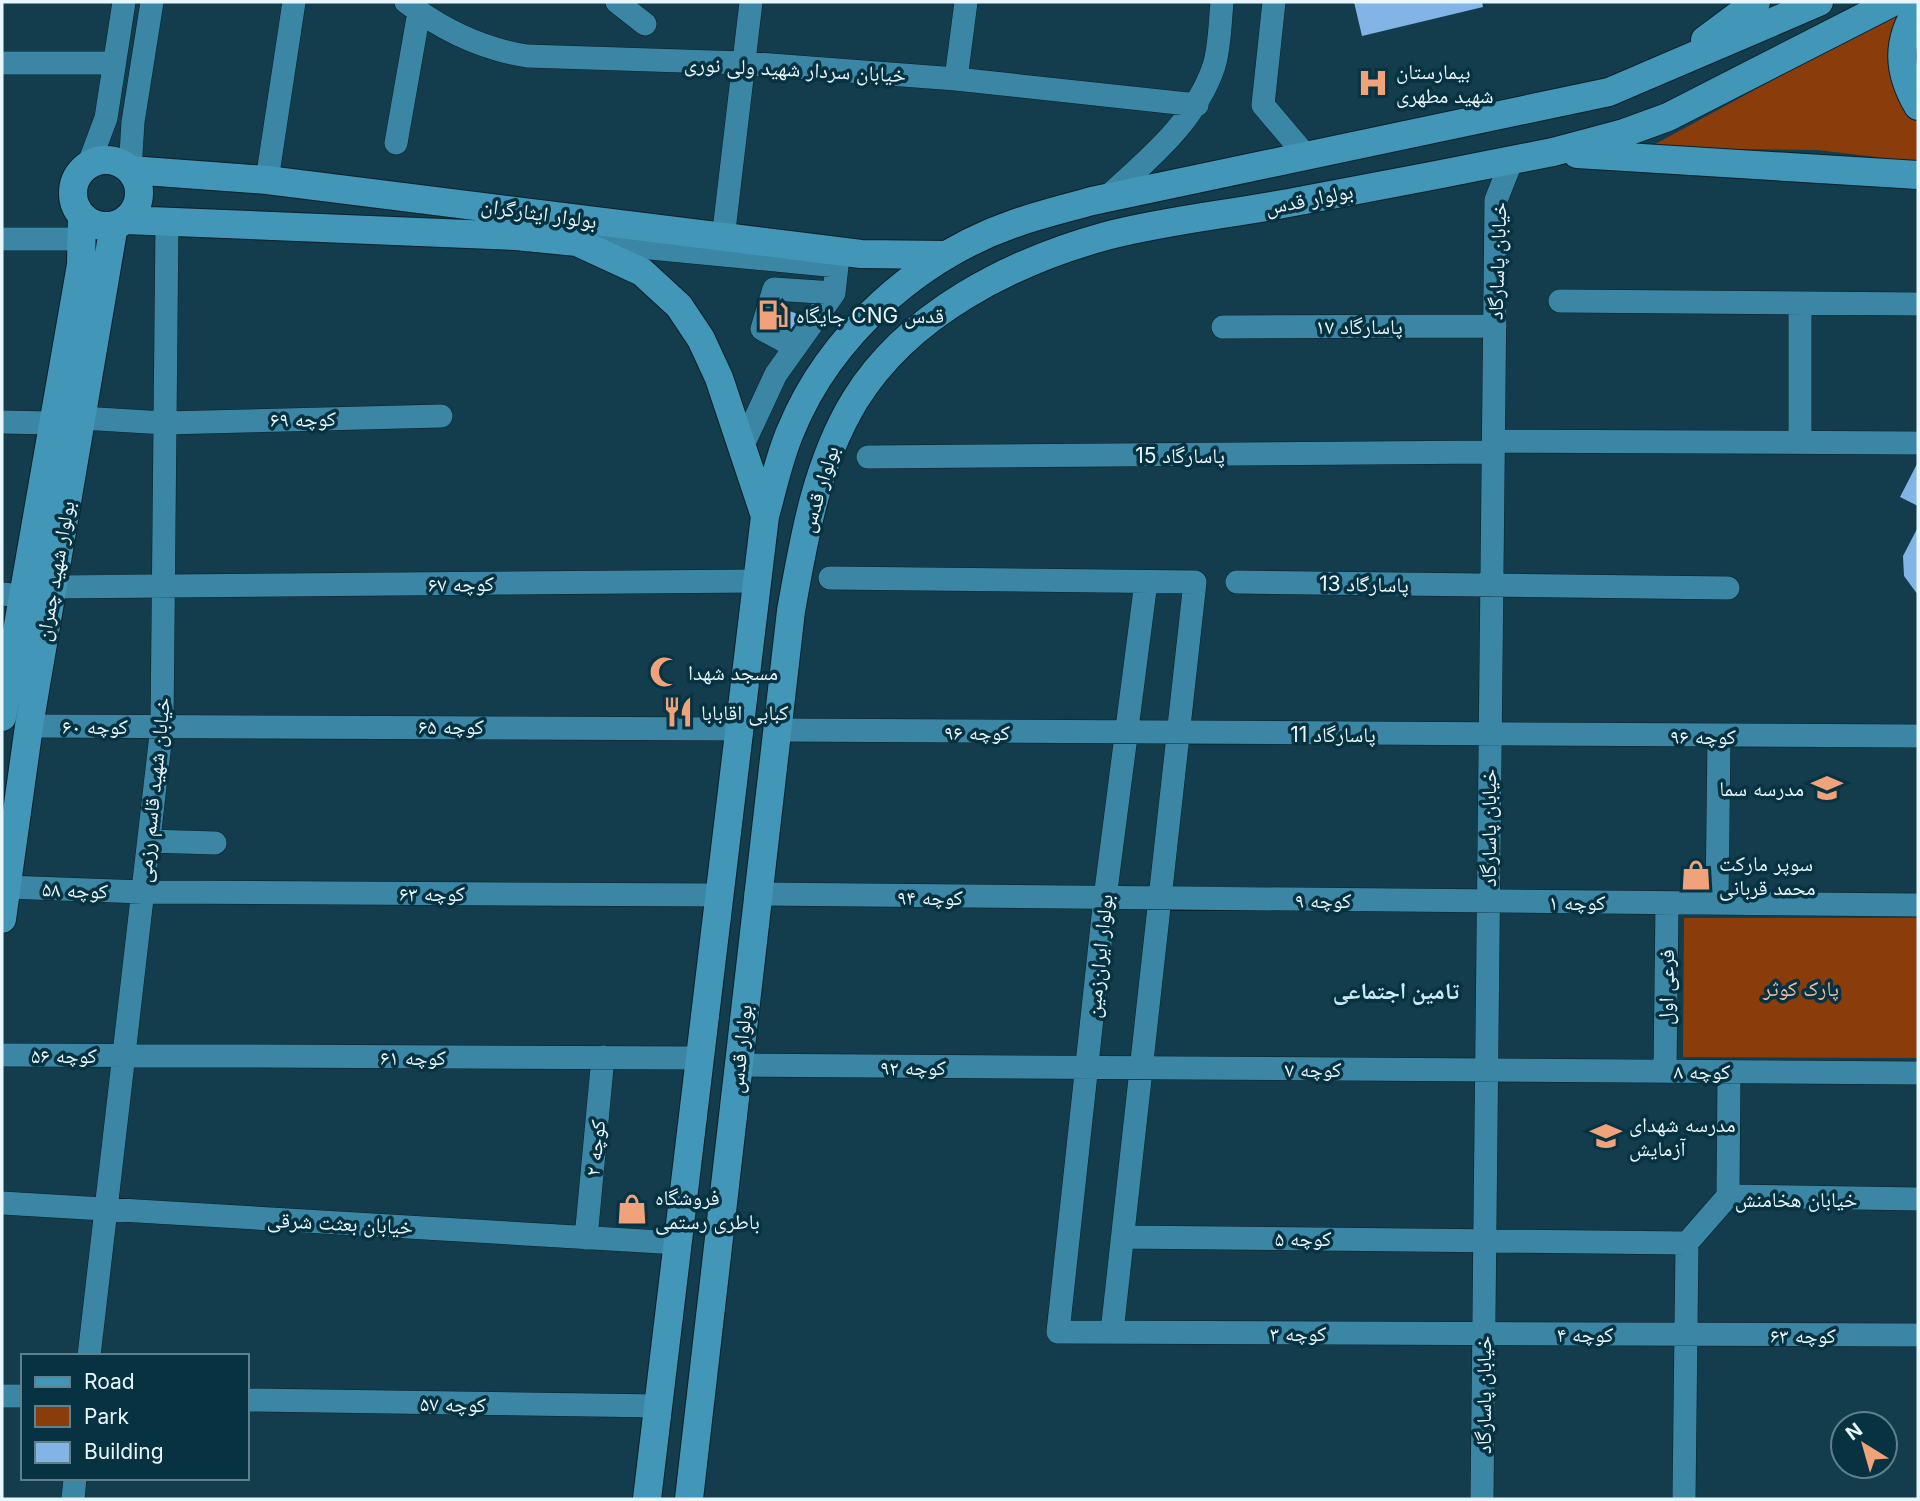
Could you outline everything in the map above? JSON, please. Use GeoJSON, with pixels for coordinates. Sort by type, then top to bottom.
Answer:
{"type":"FeatureCollection","features":[{"type":"Feature","properties":{"kind":"main road"},"geometry":{"type":"LineString","coordinates":[[1665,71],[1756,2]]}},
{"type":"Feature","properties":{"kind":"main road","name":"بولوار قدس"},"geometry":{"type":"LineString","coordinates":[[647,1499],[765,516],[790,430],[820,372],[879,304],[947,255],[1014,223],[1106,198],[1609,92],[1665,71],[1819,2]]}},
{"type":"Feature","properties":{"kind":"main road","name":"بولوار قدس"},"geometry":{"type":"LineString","coordinates":[[689,1499],[756,894],[805,529],[829,449],[856,398],[909,335],[971,292],[1030,264],[1106,236],[1553,152],[1624,133],[1668,117],[1893,2]]}},
{"type":"Feature","properties":{"kind":"main road"},"geometry":{"type":"LineString","coordinates":[[1918,8],[1904,33],[1900,61],[1907,87],[1918,106]]}},
{"type":"Feature","properties":{"kind":"main road"},"geometry":{"type":"LineString","coordinates":[[1553,152],[1918,176]]}},
{"type":"Feature","properties":{"kind":"main road"},"geometry":{"type":"LineString","coordinates":[[110,160],[130,170],[140,191],[133,212],[119,223],[92,223],[82,227],[73,195],[80,173],[88,166],[110,160]]}},
{"type":"Feature","properties":{"kind":"main road","name":"بولوار ایثارگران"},"geometry":{"type":"LineString","coordinates":[[130,170],[267,180],[519,210],[723,239],[861,254],[947,255]]}},
{"type":"Feature","properties":{"kind":"main road"},"geometry":{"type":"LineString","coordinates":[[263,225],[260,203],[267,180]]}},
{"type":"Feature","properties":{"kind":"main road","name":"بولوار ایثارگران"},"geometry":{"type":"LineString","coordinates":[[119,223],[263,225],[516,236],[577,242],[642,272],[679,306],[701,339],[743,445],[765,516]]}},
{"type":"Feature","properties":{"kind":"main road","name":"بولوار شهید چمران"},"geometry":{"type":"LineString","coordinates":[[2,919],[52,587],[119,223]]}},
{"type":"Feature","properties":{"kind":"main road","name":"بولوار شهید چمران"},"geometry":{"type":"LineString","coordinates":[[2,717],[12,595],[51,423],[81,265],[82,227]]}},
{"type":"Feature","properties":{"kind":"street"},"geometry":{"type":"LineString","coordinates":[[88,166],[106,118],[124,2]]}},
{"type":"Feature","properties":{"kind":"street"},"geometry":{"type":"LineString","coordinates":[[130,170],[133,122],[152,2]]}},
{"type":"Feature","properties":{"kind":"street"},"geometry":{"type":"LineString","coordinates":[[267,180],[294,2]]}},
{"type":"Feature","properties":{"kind":"street"},"geometry":{"type":"LineString","coordinates":[[617,2],[645,24]]}},
{"type":"Feature","properties":{"kind":"street"},"geometry":{"type":"LineString","coordinates":[[723,239],[751,2]]}},
{"type":"Feature","properties":{"kind":"street"},"geometry":{"type":"LineString","coordinates":[[956,79],[966,2]]}},
{"type":"Feature","properties":{"kind":"street"},"geometry":{"type":"LineString","coordinates":[[1106,198],[1170,138],[1197,105],[1214,64],[1222,2]]}},
{"type":"Feature","properties":{"kind":"street"},"geometry":{"type":"LineString","coordinates":[[1274,2],[1263,105],[1307,157]]}},
{"type":"Feature","properties":{"kind":"street"},"geometry":{"type":"LineString","coordinates":[[396,143],[412,7]]}},
{"type":"Feature","properties":{"kind":"street","name":"خیابان سردار شهید ولی نوری"},"geometry":{"type":"LineString","coordinates":[[412,7],[457,34],[497,51],[527,56],[744,63],[956,79],[1197,105]]}},
{"type":"Feature","properties":{"kind":"street"},"geometry":{"type":"LineString","coordinates":[[2,63],[114,63]]}},
{"type":"Feature","properties":{"kind":"street"},"geometry":{"type":"LineString","coordinates":[[106,118],[118,127],[133,122]]}},
{"type":"Feature","properties":{"kind":"street","name":"خیابان پاسارگاد"},"geometry":{"type":"LineString","coordinates":[[1482,1499],[1488,735],[1496,200],[1512,160]]}},
{"type":"Feature","properties":{"kind":"street","name":"خیابان شهید قاسم رزمی"},"geometry":{"type":"LineString","coordinates":[[89,1354],[162,726],[166,587],[167,222]]}},
{"type":"Feature","properties":{"kind":"street"},"geometry":{"type":"LineString","coordinates":[[2,239],[82,227]]}},
{"type":"Feature","properties":{"kind":"street"},"geometry":{"type":"LineString","coordinates":[[577,242],[837,266],[834,293],[776,374],[743,445]]}},
{"type":"Feature","properties":{"kind":"street"},"geometry":{"type":"LineString","coordinates":[[795,347],[762,329],[774,289],[834,293]]}},
{"type":"Feature","properties":{"kind":"street"},"geometry":{"type":"LineString","coordinates":[[1560,301],[1918,304]]}},
{"type":"Feature","properties":{"kind":"street"},"geometry":{"type":"LineString","coordinates":[[1800,303],[1800,442]]}},
{"type":"Feature","properties":{"kind":"street","name":"پاسارگاد ۱۷"},"geometry":{"type":"LineString","coordinates":[[1223,327],[1494,326]]}},
{"type":"Feature","properties":{"kind":"street","name":"کوچه ۶۹"},"geometry":{"type":"LineString","coordinates":[[81,418],[165,423],[441,416]]}},
{"type":"Feature","properties":{"kind":"street"},"geometry":{"type":"LineString","coordinates":[[2,422],[51,423]]}},
{"type":"Feature","properties":{"kind":"street","name":"پاسارگاد 15"},"geometry":{"type":"LineString","coordinates":[[868,457],[1800,442],[1918,443]]}},
{"type":"Feature","properties":{"kind":"street"},"geometry":{"type":"LineString","coordinates":[[830,578],[1195,582],[1112,1332]]}},
{"type":"Feature","properties":{"kind":"street","name":"کوچه ۶۷"},"geometry":{"type":"LineString","coordinates":[[52,587],[757,581]]}},
{"type":"Feature","properties":{"kind":"street","name":"بولوار ایران‌زمین"},"geometry":{"type":"LineString","coordinates":[[1058,1332],[1105,898],[1146,582]]}},
{"type":"Feature","properties":{"kind":"street","name":"پاسارگاد 13"},"geometry":{"type":"LineString","coordinates":[[1237,582],[1728,588]]}},
{"type":"Feature","properties":{"kind":"street","name":"کوچه ۶۰"},"geometry":{"type":"LineString","coordinates":[[29,726],[162,726]]}},
{"type":"Feature","properties":{"kind":"street","name":"کوچه ۶۵"},"geometry":{"type":"LineString","coordinates":[[162,726],[740,729]]}},
{"type":"Feature","properties":{"kind":"street","name":"کوچه ۹۶"},"geometry":{"type":"LineString","coordinates":[[776,730],[1178,733]]}},
{"type":"Feature","properties":{"kind":"street","name":"پاسارگاد 11"},"geometry":{"type":"LineString","coordinates":[[1178,733],[1488,735]]}},
{"type":"Feature","properties":{"kind":"street","name":"کوچه ۹۶"},"geometry":{"type":"LineString","coordinates":[[1488,735],[1918,736]]}},
{"type":"Feature","properties":{"kind":"street"},"geometry":{"type":"LineString","coordinates":[[1717,903],[1719,737]]}},
{"type":"Feature","properties":{"kind":"street"},"geometry":{"type":"LineString","coordinates":[[149,841],[215,843]]}},
{"type":"Feature","properties":{"kind":"street","name":"کوچه ۵۸"},"geometry":{"type":"LineString","coordinates":[[6,887],[143,892]]}},
{"type":"Feature","properties":{"kind":"street","name":"کوچه ۶۳"},"geometry":{"type":"LineString","coordinates":[[143,892],[720,895]]}},
{"type":"Feature","properties":{"kind":"street","name":"کوچه ۹۴"},"geometry":{"type":"LineString","coordinates":[[756,894],[1160,899]]}},
{"type":"Feature","properties":{"kind":"street","name":"کوچه ۹"},"geometry":{"type":"LineString","coordinates":[[1160,899],[1487,901]]}},
{"type":"Feature","properties":{"kind":"street","name":"کوچه ۱"},"geometry":{"type":"LineString","coordinates":[[1487,901],[1918,905]]}},
{"type":"Feature","properties":{"kind":"street","name":"فرعی اول"},"geometry":{"type":"LineString","coordinates":[[1665,1071],[1667,903]]}},
{"type":"Feature","properties":{"kind":"street","name":"کوچه ۵۶"},"geometry":{"type":"LineString","coordinates":[[2,1055],[126,1055]]}},
{"type":"Feature","properties":{"kind":"street","name":"کوچه ۶۱"},"geometry":{"type":"LineString","coordinates":[[126,1055],[701,1058]]}},
{"type":"Feature","properties":{"kind":"street","name":"کوچه ۲"},"geometry":{"type":"LineString","coordinates":[[586,1238],[603,1057]]}},
{"type":"Feature","properties":{"kind":"street","name":"کوچه ۹۲"},"geometry":{"type":"LineString","coordinates":[[739,1065],[1141,1068]]}},
{"type":"Feature","properties":{"kind":"street","name":"کوچه ۷"},"geometry":{"type":"LineString","coordinates":[[1141,1068],[1485,1070]]}},
{"type":"Feature","properties":{"kind":"street","name":"کوچه ۸"},"geometry":{"type":"LineString","coordinates":[[1485,1070],[1918,1073]]}},
{"type":"Feature","properties":{"kind":"street"},"geometry":{"type":"LineString","coordinates":[[1728,1196],[1729,1072]]}},
{"type":"Feature","properties":{"kind":"street","name":"خیابان هخامنش"},"geometry":{"type":"LineString","coordinates":[[1687,1242],[1728,1196],[1918,1199]]}},
{"type":"Feature","properties":{"kind":"street","name":"خیابان بعثت شرقی"},"geometry":{"type":"LineString","coordinates":[[2,1203],[678,1244]]}},
{"type":"Feature","properties":{"kind":"street","name":"کوچه ۵"},"geometry":{"type":"LineString","coordinates":[[1123,1237],[1484,1239]]}},
{"type":"Feature","properties":{"kind":"street"},"geometry":{"type":"LineString","coordinates":[[1484,1239],[1687,1242],[1684,1499]]}},
{"type":"Feature","properties":{"kind":"street","name":"کوچه ۳"},"geometry":{"type":"LineString","coordinates":[[1058,1332],[1483,1334]]}},
{"type":"Feature","properties":{"kind":"street","name":"کوچه ۴"},"geometry":{"type":"LineString","coordinates":[[1483,1334],[1687,1335]]}},
{"type":"Feature","properties":{"kind":"street","name":"کوچه ۶۳"},"geometry":{"type":"LineString","coordinates":[[1687,1335],[1918,1335]]}},
{"type":"Feature","properties":{"kind":"street"},"geometry":{"type":"LineString","coordinates":[[2,1396],[21,1396]]}},
{"type":"Feature","properties":{"kind":"street","name":"کوچه ۵۷"},"geometry":{"type":"LineString","coordinates":[[248,1400],[659,1406]]}},
{"type":"Feature","properties":{"kind":"street"},"geometry":{"type":"LineString","coordinates":[[73,1499],[75,1480]]}},
{"type":"Feature","properties":{"kind":"green space"},"geometry":{"type":"Polygon","coordinates":[[[1903,9],[1890,41],[1889,67],[1899,98],[1918,122],[1918,162],[1817,150],[1648,148],[1903,9]]]}},
{"type":"Feature","properties":{"kind":"green space","name":"پارک کوثر"},"geometry":{"type":"Polygon","coordinates":[[[1684,918],[1918,918],[1918,1058],[1683,1057],[1684,918]]]}},
{"type":"Feature","properties":{"kind":"building"},"geometry":{"type":"Polygon","coordinates":[[[1354,2],[1482,2],[1483,7],[1362,36],[1354,2]]]}},
{"type":"Feature","properties":{"kind":"building"},"geometry":{"type":"Polygon","coordinates":[[[783,309],[801,315],[791,329],[779,322],[783,309]]]}},
{"type":"Feature","properties":{"kind":"building"},"geometry":{"type":"Polygon","coordinates":[[[1918,462],[1918,506],[1900,497],[1918,462]]]}},
{"type":"Feature","properties":{"kind":"building"},"geometry":{"type":"Polygon","coordinates":[[[1918,527],[1918,595],[1904,576],[1903,556],[1918,527]]]}},
{"type":"Feature","properties":{"kind":"place","name":"بیمارستان شهید مطهری"},"geometry":{"type":"Point","coordinates":[1373,83]}},
{"type":"Feature","properties":{"kind":"place","name":"جایگاه CNG قدس"},"geometry":{"type":"Point","coordinates":[773,315]}},
{"type":"Feature","properties":{"kind":"place","name":"مسجد شهدا"},"geometry":{"type":"Point","coordinates":[665,672]}},
{"type":"Feature","properties":{"kind":"place","name":"کبابی اقابابا"},"geometry":{"type":"Point","coordinates":[678,712]}},
{"type":"Feature","properties":{"kind":"place","name":"مدرسه سما"},"geometry":{"type":"Point","coordinates":[1827,788]}},
{"type":"Feature","properties":{"kind":"place","name":"سوپر مارکت محمد قربانی"},"geometry":{"type":"Point","coordinates":[1696,875]}},
{"type":"Feature","properties":{"kind":"place","name":"مدرسه شهدای آزمایش"},"geometry":{"type":"Point","coordinates":[1606,1136]}},
{"type":"Feature","properties":{"kind":"place","name":"فروشگاه باطری رستمی"},"geometry":{"type":"Point","coordinates":[632,1209]}},
{"type":"Feature","properties":{"kind":"district","name":"تامین اجتماعی"},"geometry":{"type":"Point","coordinates":[1396,991]}}]}
